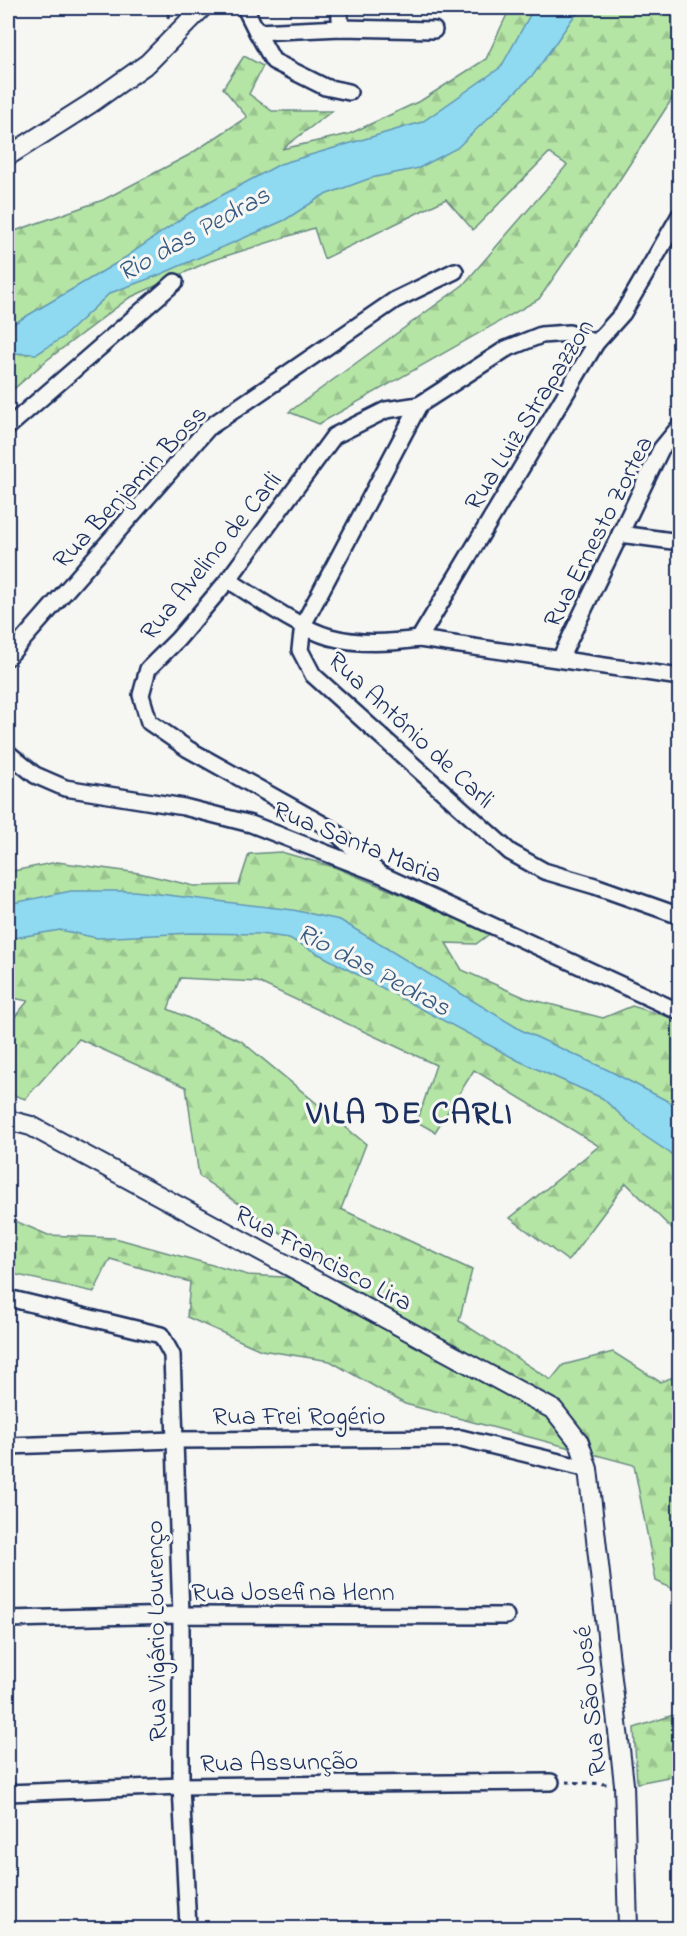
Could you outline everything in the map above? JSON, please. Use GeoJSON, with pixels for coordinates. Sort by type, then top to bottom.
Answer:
{"type":"FeatureCollection","features":[{"type":"Feature","properties":{"kind":"street"},"geometry":{"type":"LineString","coordinates":[[8,156],[90,104],[148,63],[202,8]]}},
{"type":"Feature","properties":{"kind":"street"},"geometry":{"type":"LineString","coordinates":[[245,8],[273,61],[325,87],[349,92]]}},
{"type":"Feature","properties":{"kind":"street"},"geometry":{"type":"LineString","coordinates":[[339,8],[341,28]]}},
{"type":"Feature","properties":{"kind":"street"},"geometry":{"type":"LineString","coordinates":[[257,32],[341,28],[434,30]]}},
{"type":"Feature","properties":{"kind":"street","name":"Rua Luiz Strapazzon"},"geometry":{"type":"LineString","coordinates":[[419,639],[596,343],[623,312],[680,215]]}},
{"type":"Feature","properties":{"kind":"street","name":"Rua Benjamin Boss"},"geometry":{"type":"LineString","coordinates":[[8,657],[208,428],[395,300],[455,271]]}},
{"type":"Feature","properties":{"kind":"street"},"geometry":{"type":"LineString","coordinates":[[8,428],[176,282]]}},
{"type":"Feature","properties":{"kind":"street","name":"Rua Avelino de Carli"},"geometry":{"type":"LineString","coordinates":[[380,874],[333,830],[188,749],[149,722],[141,695],[148,669],[178,639],[228,580],[334,436],[386,410],[419,405],[506,349],[541,335],[569,333],[596,343]]}},
{"type":"Feature","properties":{"kind":"street","name":"Rua Antônio de Carli"},"geometry":{"type":"LineString","coordinates":[[419,405],[303,625],[300,650],[312,675],[510,852],[544,871],[680,916]]}},
{"type":"Feature","properties":{"kind":"street","name":"Rua Ernesto Zortea"},"geometry":{"type":"LineString","coordinates":[[560,658],[661,449],[680,426]]}},
{"type":"Feature","properties":{"kind":"street"},"geometry":{"type":"LineString","coordinates":[[620,534],[680,542]]}},
{"type":"Feature","properties":{"kind":"street"},"geometry":{"type":"LineString","coordinates":[[228,580],[303,625],[330,637],[383,644],[419,639],[680,677]]}},
{"type":"Feature","properties":{"kind":"street","name":"Rua Santa Maria"},"geometry":{"type":"LineString","coordinates":[[8,753],[35,775],[65,788],[184,807],[251,824],[380,874],[680,1012]]}},
{"type":"Feature","properties":{"kind":"street","name":"Rua Francisco Lira"},"geometry":{"type":"LineString","coordinates":[[8,1120],[31,1126],[554,1410],[579,1442],[588,1469]]}},
{"type":"Feature","properties":{"kind":"street","name":"Rua Vigário Lourenço"},"geometry":{"type":"LineString","coordinates":[[8,1298],[161,1335],[172,1355],[181,1615],[182,1786],[188,1929]]}},
{"type":"Feature","properties":{"kind":"street","name":"Rua Frei Rogério"},"geometry":{"type":"LineString","coordinates":[[8,1446],[174,1440],[462,1438],[588,1469]]}},
{"type":"Feature","properties":{"kind":"street","name":"Rua São José"},"geometry":{"type":"LineString","coordinates":[[588,1469],[624,1784],[628,1929]]}},
{"type":"Feature","properties":{"kind":"street","name":"Rua Josefina Henn"},"geometry":{"type":"LineString","coordinates":[[8,1618],[181,1615],[506,1616]]}},
{"type":"Feature","properties":{"kind":"street","name":"Rua Assunção"},"geometry":{"type":"LineString","coordinates":[[8,1793],[182,1786],[551,1782]]}},
{"type":"Feature","properties":{"kind":"path"},"geometry":{"type":"LineString","coordinates":[[551,1782],[624,1784]]}},
{"type":"Feature","properties":{"kind":"green space"},"geometry":{"type":"Polygon","coordinates":[[[510,8],[679,8],[679,88],[539,299],[319,424],[289,412],[463,285],[567,165],[549,153],[473,230],[446,199],[324,259],[314,228],[210,261],[129,298],[47,360],[8,394],[8,239],[15,231],[103,200],[189,155],[247,117],[223,88],[244,56],[263,66],[249,94],[272,111],[332,111],[282,149],[349,134],[422,100],[486,59],[510,8]]]}},
{"type":"Feature","properties":{"kind":"green space"},"geometry":{"type":"Polygon","coordinates":[[[281,852],[334,867],[492,932],[476,944],[446,943],[462,970],[526,998],[603,1018],[632,1006],[679,1020],[679,1236],[626,1183],[568,1261],[510,1218],[599,1146],[474,1070],[435,1132],[417,1122],[436,1065],[258,982],[180,978],[168,1009],[241,1041],[366,1144],[341,1209],[472,1270],[459,1321],[551,1380],[563,1365],[613,1352],[660,1382],[679,1375],[679,1592],[656,1581],[634,1465],[405,1404],[330,1361],[261,1350],[187,1317],[190,1282],[110,1259],[94,1292],[8,1273],[8,1218],[48,1235],[115,1238],[248,1275],[350,1281],[199,1176],[186,1087],[79,1039],[25,1099],[8,1093],[8,1025],[28,1001],[8,997],[8,872],[57,862],[139,873],[194,886],[239,885],[249,854],[281,852]]]}},
{"type":"Feature","properties":{"kind":"green space"},"geometry":{"type":"Polygon","coordinates":[[[679,1713],[679,1775],[637,1783],[634,1728],[679,1713]]]}},
{"type":"Feature","properties":{"kind":"water","name":"Rio das Pedras"},"geometry":{"type":"Polygon","coordinates":[[[531,8],[584,8],[572,19],[534,74],[457,148],[419,168],[371,178],[322,196],[285,220],[159,275],[110,293],[62,338],[37,354],[10,353],[8,355],[8,327],[120,261],[191,212],[280,164],[422,122],[501,67],[531,13],[531,8]]]}},
{"type":"Feature","properties":{"kind":"water","name":"Rio das Pedras"},"geometry":{"type":"Polygon","coordinates":[[[71,891],[134,891],[293,910],[340,920],[521,1030],[608,1070],[679,1107],[679,1159],[643,1135],[602,1098],[519,1061],[289,938],[260,934],[191,933],[97,938],[60,930],[8,939],[8,904],[71,891]]]}},
{"type":"Feature","properties":{"kind":"district","name":"VILA DE CARLI"},"geometry":{"type":"Point","coordinates":[410,1112]}}]}
